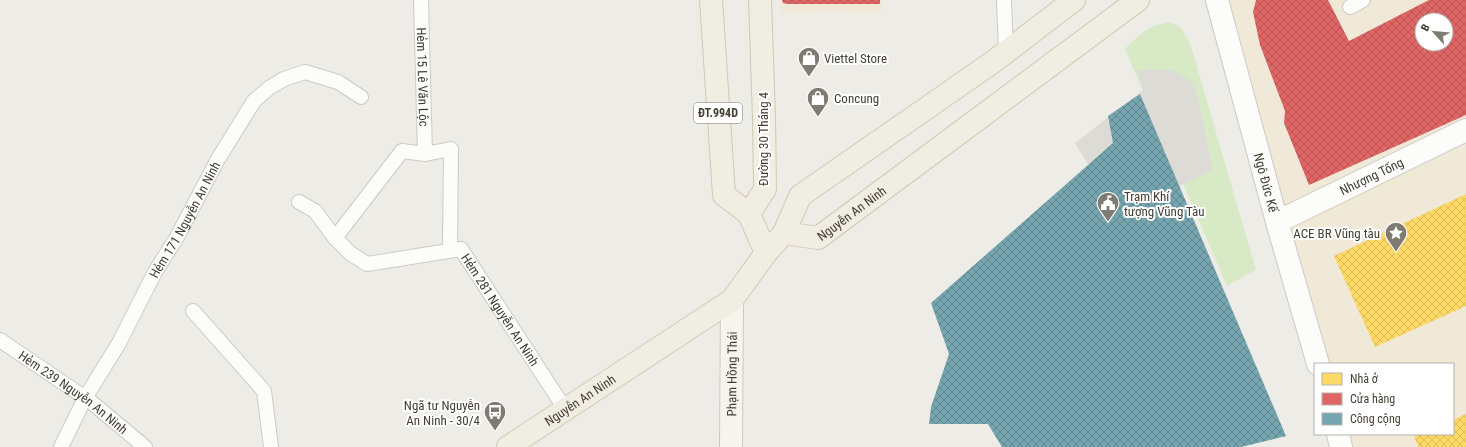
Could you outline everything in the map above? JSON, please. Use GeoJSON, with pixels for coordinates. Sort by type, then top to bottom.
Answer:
{"type":"FeatureCollection","features":[{"type":"Feature","properties":{"kind":"main road","name":"ĐT.994D"},"geometry":{"type":"LineString","coordinates":[[711,0],[724,196],[749,214]]}},
{"type":"Feature","properties":{"kind":"main road","name":"Đường 30 Tháng 4"},"geometry":{"type":"LineString","coordinates":[[749,214],[765,188],[760,0]]}},
{"type":"Feature","properties":{"kind":"main road"},"geometry":{"type":"LineString","coordinates":[[732,300],[766,253],[784,233],[800,196],[1006,52],[1074,0]]}},
{"type":"Feature","properties":{"kind":"main road","name":"Nguyễn An Ninh"},"geometry":{"type":"LineString","coordinates":[[784,233],[818,238],[1138,0]]}},
{"type":"Feature","properties":{"kind":"main road"},"geometry":{"type":"LineString","coordinates":[[749,214],[766,253]]}},
{"type":"Feature","properties":{"kind":"main road","name":"Nguyễn An Ninh"},"geometry":{"type":"LineString","coordinates":[[508,447],[732,300]]}},
{"type":"Feature","properties":{"kind":"main road","name":"Phạm Hồng Thái"},"geometry":{"type":"LineString","coordinates":[[731,447],[732,300]]}},
{"type":"Feature","properties":{"kind":"street","name":"Ngô Đức Kế"},"geometry":{"type":"LineString","coordinates":[[1217,0],[1276,222],[1318,363]]}},
{"type":"Feature","properties":{"kind":"street","name":"Nhượng Tống"},"geometry":{"type":"LineString","coordinates":[[1276,222],[1466,130]]}},
{"type":"Feature","properties":{"kind":"street"},"geometry":{"type":"LineString","coordinates":[[1338,435],[1342,447]]}},
{"type":"Feature","properties":{"kind":"lane","name":"Hẻm 15 Lê Văn Lộc"},"geometry":{"type":"LineString","coordinates":[[421,0],[426,154]]}},
{"type":"Feature","properties":{"kind":"lane"},"geometry":{"type":"LineString","coordinates":[[1004,0],[1006,52]]}},
{"type":"Feature","properties":{"kind":"lane"},"geometry":{"type":"LineString","coordinates":[[1350,7],[1363,0]]}},
{"type":"Feature","properties":{"kind":"lane","name":"Hẻm 171 Nguyễn An Ninh"},"geometry":{"type":"LineString","coordinates":[[61,447],[85,398],[119,344],[155,272],[177,237],[218,159],[254,101],[269,88],[284,79],[305,72],[338,82],[360,97]]}},
{"type":"Feature","properties":{"kind":"lane"},"geometry":{"type":"LineString","coordinates":[[335,238],[402,151],[426,154],[452,149],[450,250]]}},
{"type":"Feature","properties":{"kind":"lane","name":"Hẻm 281 Nguyễn An Ninh"},"geometry":{"type":"LineString","coordinates":[[299,202],[315,211],[335,238],[350,253],[366,264],[461,248],[565,409]]}},
{"type":"Feature","properties":{"kind":"lane"},"geometry":{"type":"LineString","coordinates":[[193,311],[264,391],[271,447]]}},
{"type":"Feature","properties":{"kind":"lane","name":"Hẻm 239 Nguyễn An Ninh"},"geometry":{"type":"LineString","coordinates":[[0,340],[85,398],[145,447]]}},
{"type":"Feature","properties":{"kind":"shaded area"},"geometry":{"type":"Polygon","coordinates":[[[781,0],[882,0],[881,12],[781,13],[781,0]]]}},
{"type":"Feature","properties":{"kind":"shaded area"},"geometry":{"type":"Polygon","coordinates":[[[1218,0],[1466,0],[1466,447],[1346,447],[1343,435],[1454,435],[1454,363],[1322,363],[1218,0]]]}},
{"type":"Feature","properties":{"kind":"shaded area"},"geometry":{"type":"Polygon","coordinates":[[[1145,69],[1172,70],[1189,80],[1196,89],[1213,170],[1151,200],[1109,198],[1075,143],[1143,90],[1137,71],[1145,69]]]}},
{"type":"Feature","properties":{"kind":"green space"},"geometry":{"type":"Polygon","coordinates":[[[1170,22],[1180,27],[1190,43],[1256,270],[1227,286],[1125,49],[1135,39],[1150,28],[1170,22]]]}},
{"type":"Feature","properties":{"kind":"building: Nhà ở"},"geometry":{"type":"Polygon","coordinates":[[[1466,194],[1466,306],[1375,347],[1334,256],[1466,194]]]}},
{"type":"Feature","properties":{"kind":"building: Nhà ở"},"geometry":{"type":"Polygon","coordinates":[[[1466,414],[1466,447],[1419,447],[1414,437],[1419,435],[1454,435],[1454,420],[1466,414]]]}},
{"type":"Feature","properties":{"kind":"building: Cửa hàng"},"geometry":{"type":"Polygon","coordinates":[[[782,0],[880,0],[880,4],[788,4],[783,3],[782,0]]]}},
{"type":"Feature","properties":{"kind":"building: Cửa hàng"},"geometry":{"type":"Polygon","coordinates":[[[1256,0],[1328,0],[1349,41],[1429,0],[1466,0],[1466,115],[1309,185],[1284,123],[1285,111],[1260,45],[1253,12],[1256,0]]]}},
{"type":"Feature","properties":{"kind":"building: Công cộng","name":"Trạm Khí tượng Vũng Tàu"},"geometry":{"type":"Polygon","coordinates":[[[1140,94],[1286,436],[1241,447],[1002,447],[988,424],[929,424],[931,407],[949,354],[931,303],[1113,143],[1108,116],[1140,94]]]}},
{"type":"Feature","properties":{"kind":"place","name":"Viettel Store"},"geometry":{"type":"Point","coordinates":[809,78]}},
{"type":"Feature","properties":{"kind":"place","name":"Concung"},"geometry":{"type":"Point","coordinates":[818,118]}},
{"type":"Feature","properties":{"kind":"place","name":"Trạm Khí tượng Vũng Tàu"},"geometry":{"type":"Point","coordinates":[1108,222]}},
{"type":"Feature","properties":{"kind":"place","name":"ACE BR Vũng tàu"},"geometry":{"type":"Point","coordinates":[1396,252]}},
{"type":"Feature","properties":{"kind":"place","name":"Ngã tư Nguyễn An Ninh - 30/4"},"geometry":{"type":"Point","coordinates":[495,432]}}]}
